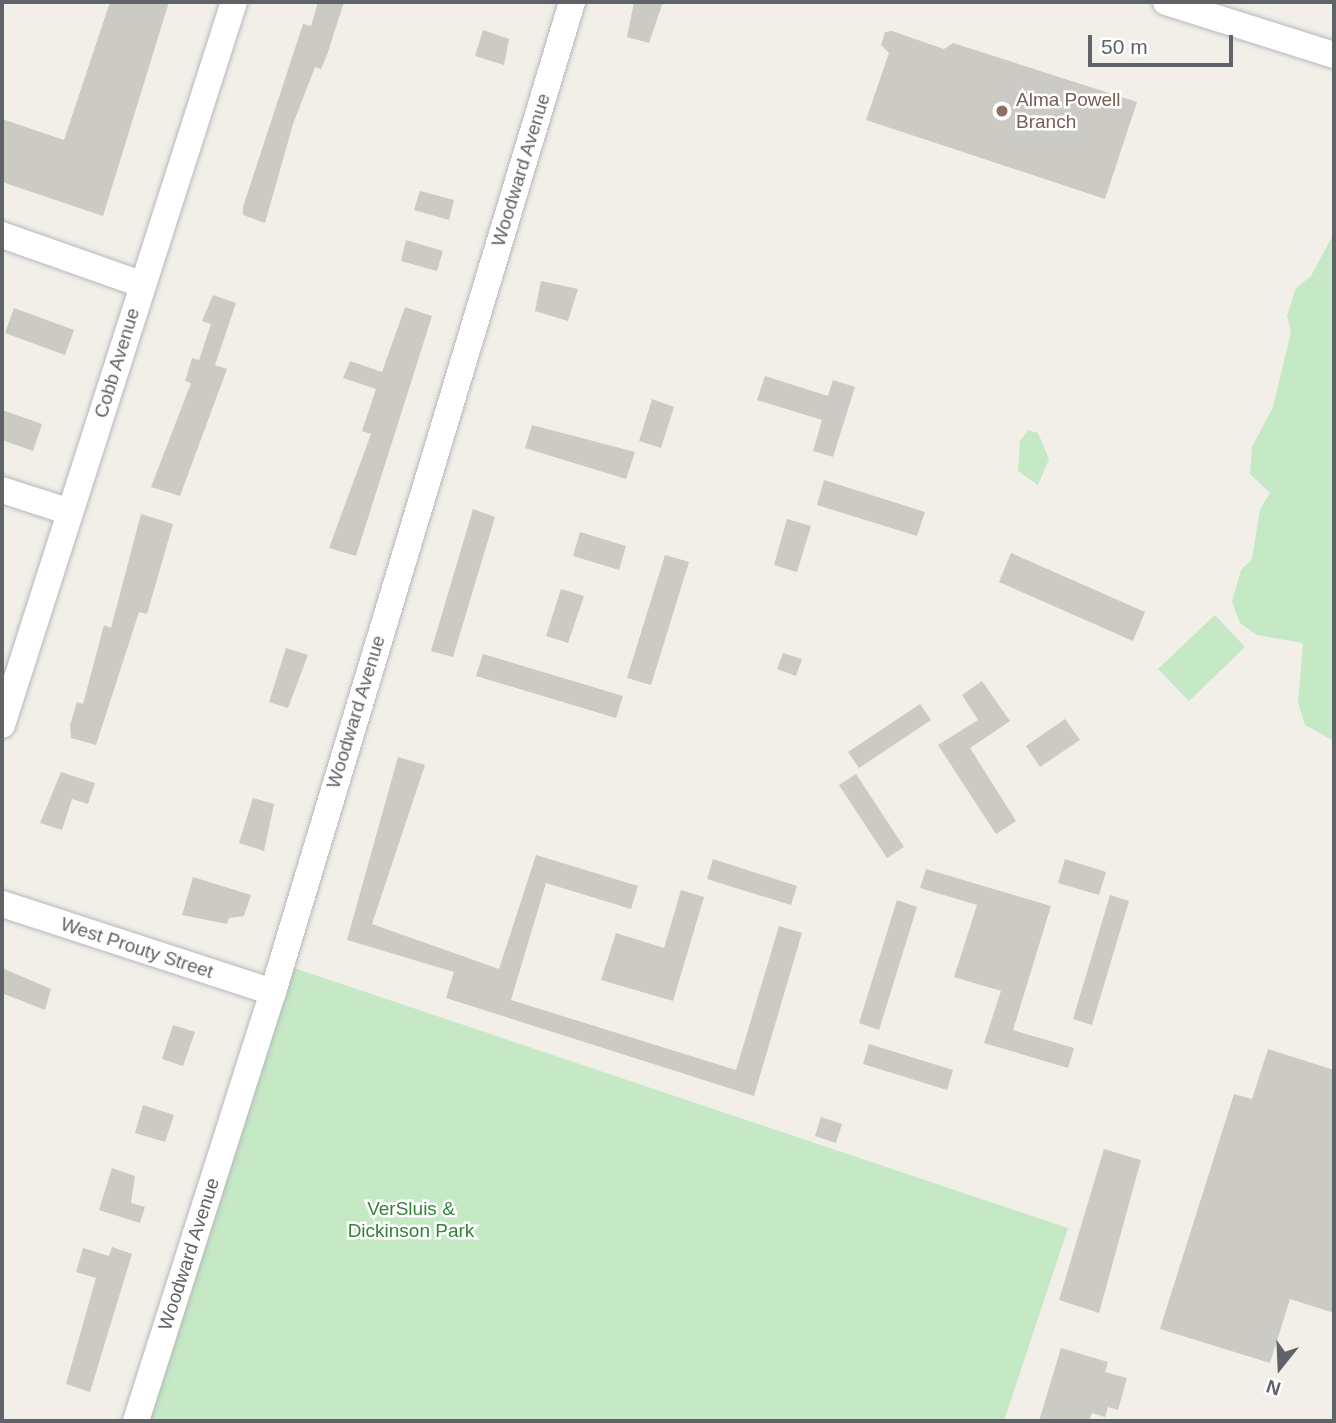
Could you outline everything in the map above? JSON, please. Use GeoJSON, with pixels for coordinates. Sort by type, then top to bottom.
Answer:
{"type":"FeatureCollection","features":[{"type":"Feature","properties":{"kind":"street","name":"Cobb Avenue"},"geometry":{"type":"LineString","coordinates":[[2,725],[141,284],[234,2]]}},
{"type":"Feature","properties":{"kind":"street","name":"Woodward Avenue"},"geometry":{"type":"LineString","coordinates":[[136,1421],[273,992],[572,2]]}},
{"type":"Feature","properties":{"kind":"street"},"geometry":{"type":"LineString","coordinates":[[1166,2],[1334,55]]}},
{"type":"Feature","properties":{"kind":"street"},"geometry":{"type":"LineString","coordinates":[[2,235],[141,284]]}},
{"type":"Feature","properties":{"kind":"street"},"geometry":{"type":"LineString","coordinates":[[2,490],[70,512]]}},
{"type":"Feature","properties":{"kind":"street","name":"West Prouty Street"},"geometry":{"type":"LineString","coordinates":[[2,904],[273,992]]}},
{"type":"Feature","properties":{"kind":"green space"},"geometry":{"type":"Polygon","coordinates":[[[1334,233],[1334,741],[1305,725],[1298,702],[1303,643],[1257,635],[1240,623],[1232,602],[1241,570],[1252,559],[1260,509],[1270,493],[1250,474],[1252,447],[1273,407],[1291,332],[1287,316],[1296,288],[1311,276],[1334,233]]]}},
{"type":"Feature","properties":{"kind":"green space"},"geometry":{"type":"Polygon","coordinates":[[[1028,430],[1038,433],[1049,459],[1038,485],[1018,471],[1020,441],[1028,430]]]}},
{"type":"Feature","properties":{"kind":"green space"},"geometry":{"type":"Polygon","coordinates":[[[1215,615],[1245,647],[1189,701],[1158,669],[1215,615]]]}},
{"type":"Feature","properties":{"kind":"green space","name":"VerSluis & Dickinson Park"},"geometry":{"type":"Polygon","coordinates":[[[282,964],[1068,1228],[1004,1421],[136,1421],[282,964]]]}},
{"type":"Feature","properties":{"kind":"building"},"geometry":{"type":"Polygon","coordinates":[[[110,2],[169,2],[103,216],[2,182],[2,119],[64,140],[110,2]]]}},
{"type":"Feature","properties":{"kind":"building"},"geometry":{"type":"Polygon","coordinates":[[[318,2],[344,2],[327,55],[321,69],[315,67],[293,124],[265,223],[243,215],[243,207],[303,24],[311,26],[318,2]]]}},
{"type":"Feature","properties":{"kind":"building"},"geometry":{"type":"Polygon","coordinates":[[[634,2],[663,2],[649,43],[627,37],[634,2]]]}},
{"type":"Feature","properties":{"kind":"building"},"geometry":{"type":"Polygon","coordinates":[[[483,30],[509,39],[504,65],[475,56],[483,30]]]}},
{"type":"Feature","properties":{"kind":"building","name":"Alma Powell Branch"},"geometry":{"type":"Polygon","coordinates":[[[892,31],[944,49],[953,43],[1137,102],[1105,199],[866,120],[889,53],[881,45],[885,32],[892,31]]]}},
{"type":"Feature","properties":{"kind":"building"},"geometry":{"type":"Polygon","coordinates":[[[420,191],[454,200],[449,220],[414,210],[420,191]]]}},
{"type":"Feature","properties":{"kind":"building"},"geometry":{"type":"Polygon","coordinates":[[[406,240],[443,251],[437,271],[401,261],[406,240]]]}},
{"type":"Feature","properties":{"kind":"building"},"geometry":{"type":"Polygon","coordinates":[[[541,281],[578,289],[568,321],[535,311],[541,281]]]}},
{"type":"Feature","properties":{"kind":"building"},"geometry":{"type":"Polygon","coordinates":[[[213,295],[236,303],[215,365],[227,369],[180,496],[151,487],[191,383],[185,381],[192,358],[199,360],[211,324],[202,321],[213,295]]]}},
{"type":"Feature","properties":{"kind":"building"},"geometry":{"type":"Polygon","coordinates":[[[405,307],[432,316],[356,556],[329,548],[371,434],[362,431],[376,389],[343,378],[350,361],[382,372],[405,307]]]}},
{"type":"Feature","properties":{"kind":"building"},"geometry":{"type":"Polygon","coordinates":[[[14,308],[74,330],[65,355],[5,333],[14,308]]]}},
{"type":"Feature","properties":{"kind":"building"},"geometry":{"type":"Polygon","coordinates":[[[765,376],[828,396],[833,380],[855,387],[833,457],[813,451],[822,420],[757,400],[765,376]]]}},
{"type":"Feature","properties":{"kind":"building"},"geometry":{"type":"Polygon","coordinates":[[[652,399],[674,407],[661,448],[639,441],[652,399]]]}},
{"type":"Feature","properties":{"kind":"building"},"geometry":{"type":"Polygon","coordinates":[[[2,410],[42,424],[33,451],[2,440],[2,410]]]}},
{"type":"Feature","properties":{"kind":"building"},"geometry":{"type":"Polygon","coordinates":[[[532,425],[635,452],[626,479],[525,448],[532,425]]]}},
{"type":"Feature","properties":{"kind":"building"},"geometry":{"type":"Polygon","coordinates":[[[824,480],[925,512],[917,536],[817,505],[824,480]]]}},
{"type":"Feature","properties":{"kind":"building"},"geometry":{"type":"Polygon","coordinates":[[[473,509],[495,517],[453,657],[431,651],[473,509]]]}},
{"type":"Feature","properties":{"kind":"building"},"geometry":{"type":"Polygon","coordinates":[[[141,514],[173,524],[147,614],[139,612],[96,745],[71,738],[70,725],[77,702],[83,704],[104,625],[111,628],[141,514]]]}},
{"type":"Feature","properties":{"kind":"building"},"geometry":{"type":"Polygon","coordinates":[[[787,519],[811,526],[797,572],[774,565],[787,519]]]}},
{"type":"Feature","properties":{"kind":"building"},"geometry":{"type":"Polygon","coordinates":[[[580,532],[626,546],[619,570],[573,556],[580,532]]]}},
{"type":"Feature","properties":{"kind":"building"},"geometry":{"type":"Polygon","coordinates":[[[1011,553],[1145,612],[1133,641],[999,582],[1011,553]]]}},
{"type":"Feature","properties":{"kind":"building"},"geometry":{"type":"Polygon","coordinates":[[[665,555],[689,562],[651,685],[627,678],[665,555]]]}},
{"type":"Feature","properties":{"kind":"building"},"geometry":{"type":"Polygon","coordinates":[[[561,589],[584,596],[568,643],[546,636],[561,589]]]}},
{"type":"Feature","properties":{"kind":"building"},"geometry":{"type":"Polygon","coordinates":[[[286,648],[308,655],[288,708],[269,702],[286,648]]]}},
{"type":"Feature","properties":{"kind":"building"},"geometry":{"type":"Polygon","coordinates":[[[783,653],[802,659],[796,676],[777,669],[783,653]]]}},
{"type":"Feature","properties":{"kind":"building"},"geometry":{"type":"Polygon","coordinates":[[[483,654],[623,696],[616,718],[476,676],[483,654]]]}},
{"type":"Feature","properties":{"kind":"building"},"geometry":{"type":"Polygon","coordinates":[[[982,681],[1010,721],[970,748],[1016,821],[996,834],[938,745],[978,720],[962,695],[982,681]]]}},
{"type":"Feature","properties":{"kind":"building"},"geometry":{"type":"Polygon","coordinates":[[[920,704],[931,720],[859,768],[848,752],[920,704]]]}},
{"type":"Feature","properties":{"kind":"building"},"geometry":{"type":"Polygon","coordinates":[[[1065,719],[1080,740],[1040,767],[1026,746],[1065,719]]]}},
{"type":"Feature","properties":{"kind":"building"},"geometry":{"type":"Polygon","coordinates":[[[398,757],[425,765],[372,924],[499,969],[536,855],[638,886],[631,909],[546,883],[511,1000],[736,1070],[779,926],[802,933],[754,1096],[446,998],[454,972],[347,940],[398,757]]]}},
{"type":"Feature","properties":{"kind":"building"},"geometry":{"type":"Polygon","coordinates":[[[61,772],[95,783],[88,804],[72,799],[62,830],[40,823],[61,772]]]}},
{"type":"Feature","properties":{"kind":"building"},"geometry":{"type":"Polygon","coordinates":[[[856,774],[904,847],[887,858],[839,785],[856,774]]]}},
{"type":"Feature","properties":{"kind":"building"},"geometry":{"type":"Polygon","coordinates":[[[253,798],[274,804],[264,851],[239,843],[253,798]]]}},
{"type":"Feature","properties":{"kind":"building"},"geometry":{"type":"Polygon","coordinates":[[[713,859],[797,886],[791,905],[707,879],[713,859]]]}},
{"type":"Feature","properties":{"kind":"building"},"geometry":{"type":"Polygon","coordinates":[[[1065,859],[1106,872],[1099,895],[1058,883],[1065,859]]]}},
{"type":"Feature","properties":{"kind":"building"},"geometry":{"type":"Polygon","coordinates":[[[926,869],[1051,906],[1013,1030],[1074,1048],[1068,1068],[984,1043],[1001,991],[954,977],[977,905],[920,888],[926,869]]]}},
{"type":"Feature","properties":{"kind":"building"},"geometry":{"type":"Polygon","coordinates":[[[193,877],[251,895],[244,916],[229,918],[227,924],[182,915],[193,877]]]}},
{"type":"Feature","properties":{"kind":"building"},"geometry":{"type":"Polygon","coordinates":[[[681,890],[704,897],[673,1001],[601,980],[616,933],[664,948],[681,890]]]}},
{"type":"Feature","properties":{"kind":"building"},"geometry":{"type":"Polygon","coordinates":[[[1110,895],[1129,901],[1092,1025],[1073,1019],[1110,895]]]}},
{"type":"Feature","properties":{"kind":"building"},"geometry":{"type":"Polygon","coordinates":[[[897,900],[917,907],[879,1030],[859,1023],[897,900]]]}},
{"type":"Feature","properties":{"kind":"building"},"geometry":{"type":"Polygon","coordinates":[[[2,968],[51,989],[45,1010],[2,993],[2,968]]]}},
{"type":"Feature","properties":{"kind":"building"},"geometry":{"type":"Polygon","coordinates":[[[173,1025],[195,1032],[183,1066],[162,1059],[173,1025]]]}},
{"type":"Feature","properties":{"kind":"building"},"geometry":{"type":"Polygon","coordinates":[[[869,1044],[953,1070],[947,1090],[863,1064],[869,1044]]]}},
{"type":"Feature","properties":{"kind":"building"},"geometry":{"type":"Polygon","coordinates":[[[1268,1049],[1334,1070],[1334,1313],[1290,1299],[1270,1363],[1160,1329],[1234,1094],[1252,1099],[1268,1049]]]}},
{"type":"Feature","properties":{"kind":"building"},"geometry":{"type":"Polygon","coordinates":[[[143,1105],[174,1115],[165,1142],[135,1133],[143,1105]]]}},
{"type":"Feature","properties":{"kind":"building"},"geometry":{"type":"Polygon","coordinates":[[[821,1117],[842,1124],[836,1143],[815,1136],[821,1117]]]}},
{"type":"Feature","properties":{"kind":"building"},"geometry":{"type":"Polygon","coordinates":[[[1104,1149],[1141,1160],[1099,1313],[1059,1300],[1104,1149]]]}},
{"type":"Feature","properties":{"kind":"building"},"geometry":{"type":"Polygon","coordinates":[[[112,1168],[135,1176],[131,1203],[145,1207],[140,1223],[99,1210],[112,1168]]]}},
{"type":"Feature","properties":{"kind":"building"},"geometry":{"type":"Polygon","coordinates":[[[112,1247],[132,1254],[90,1392],[66,1384],[96,1278],[76,1272],[83,1248],[109,1256],[112,1247]]]}},
{"type":"Feature","properties":{"kind":"building"},"geometry":{"type":"Polygon","coordinates":[[[1061,1348],[1108,1362],[1105,1372],[1127,1378],[1118,1410],[1108,1407],[1105,1417],[1092,1413],[1089,1421],[1039,1421],[1061,1348]]]}},
{"type":"Feature","properties":{"kind":"place","name":"Alma Powell Branch"},"geometry":{"type":"Point","coordinates":[1002,111]}}]}
